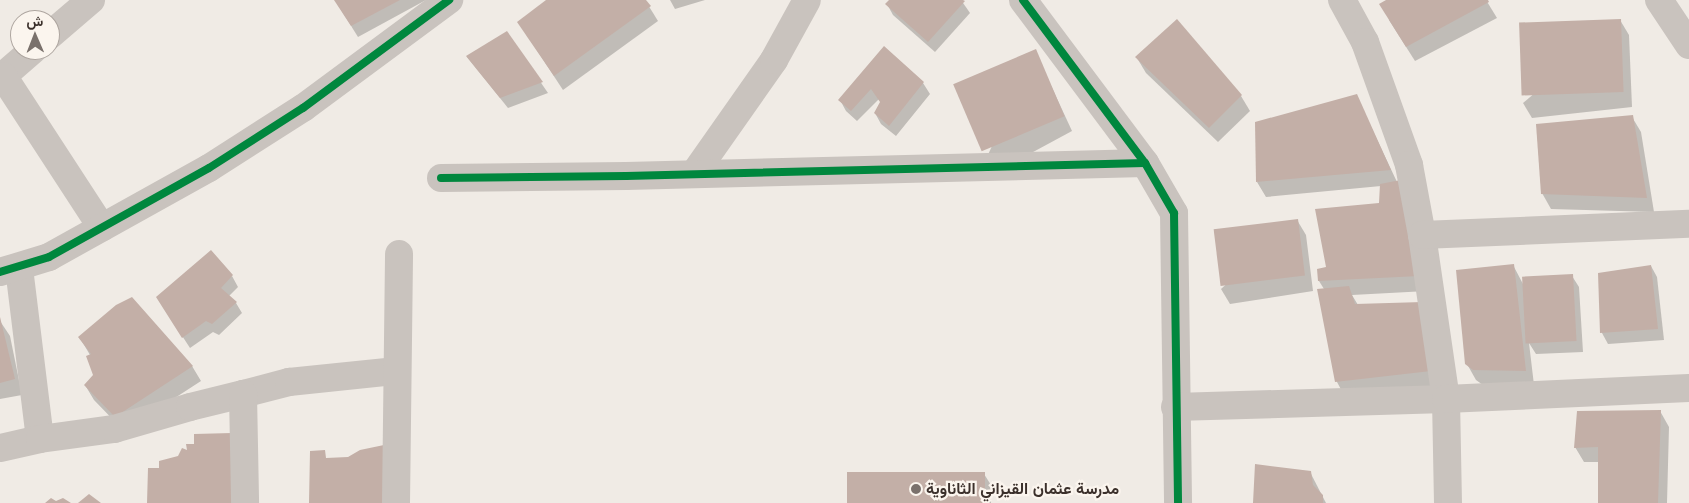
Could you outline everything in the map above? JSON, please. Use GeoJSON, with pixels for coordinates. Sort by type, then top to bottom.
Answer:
{"type":"FeatureCollection","features":[{"type":"Feature","properties":{"kind":"street"},"geometry":{"type":"LineString","coordinates":[[60,26],[91,0]]}},
{"type":"Feature","properties":{"kind":"street"},"geometry":{"type":"LineString","coordinates":[[40,438],[9,270],[49,257],[209,168],[302,108],[449,0]]}},
{"type":"Feature","properties":{"kind":"street"},"geometry":{"type":"LineString","coordinates":[[694,174],[774,60],[807,0]]}},
{"type":"Feature","properties":{"kind":"street"},"geometry":{"type":"LineString","coordinates":[[1023,0],[1145,163],[1174,213],[1175,407],[1178,503]]}},
{"type":"Feature","properties":{"kind":"street"},"geometry":{"type":"LineString","coordinates":[[1342,0],[1365,42],[1406,156],[1422,235],[1446,399],[1448,503]]}},
{"type":"Feature","properties":{"kind":"street"},"geometry":{"type":"LineString","coordinates":[[1659,0],[1689,45]]}},
{"type":"Feature","properties":{"kind":"street"},"geometry":{"type":"LineString","coordinates":[[21,60],[2,76],[102,228]]}},
{"type":"Feature","properties":{"kind":"street"},"geometry":{"type":"LineString","coordinates":[[441,178],[1145,163]]}},
{"type":"Feature","properties":{"kind":"street"},"geometry":{"type":"LineString","coordinates":[[1422,235],[1689,224]]}},
{"type":"Feature","properties":{"kind":"street"},"geometry":{"type":"LineString","coordinates":[[396,503],[396,371],[399,254]]}},
{"type":"Feature","properties":{"kind":"street"},"geometry":{"type":"LineString","coordinates":[[0,448],[40,438],[114,428],[289,382],[396,371]]}},
{"type":"Feature","properties":{"kind":"street"},"geometry":{"type":"LineString","coordinates":[[1175,407],[1446,399],[1689,388]]}},
{"type":"Feature","properties":{"kind":"street"},"geometry":{"type":"LineString","coordinates":[[243,394],[245,503]]}},
{"type":"Feature","properties":{"kind":"building"},"geometry":{"type":"Polygon","coordinates":[[[334,0],[400,0],[351,26],[334,0]]]}},
{"type":"Feature","properties":{"kind":"building"},"geometry":{"type":"Polygon","coordinates":[[[546,0],[646,0],[651,6],[554,76],[517,22],[546,0]]]}},
{"type":"Feature","properties":{"kind":"building"},"geometry":{"type":"Polygon","coordinates":[[[889,0],[965,1],[928,42],[885,4],[889,0]]]}},
{"type":"Feature","properties":{"kind":"building"},"geometry":{"type":"Polygon","coordinates":[[[1386,0],[1488,0],[1489,2],[1406,47],[1379,4],[1386,0]]]}},
{"type":"Feature","properties":{"kind":"building"},"geometry":{"type":"Polygon","coordinates":[[[1177,19],[1242,95],[1209,128],[1135,57],[1177,19]]]}},
{"type":"Feature","properties":{"kind":"building"},"geometry":{"type":"Polygon","coordinates":[[[1621,19],[1624,92],[1522,96],[1519,23],[1621,19]]]}},
{"type":"Feature","properties":{"kind":"building"},"geometry":{"type":"Polygon","coordinates":[[[507,31],[543,82],[500,98],[466,56],[507,31]]]}},
{"type":"Feature","properties":{"kind":"building"},"geometry":{"type":"Polygon","coordinates":[[[884,46],[924,82],[889,126],[874,113],[880,102],[871,89],[851,111],[838,100],[884,46]]]}},
{"type":"Feature","properties":{"kind":"building"},"geometry":{"type":"Polygon","coordinates":[[[1036,49],[1065,116],[982,151],[953,84],[1036,49]]]}},
{"type":"Feature","properties":{"kind":"building"},"geometry":{"type":"Polygon","coordinates":[[[1357,94],[1391,170],[1256,182],[1255,122],[1357,94]]]}},
{"type":"Feature","properties":{"kind":"building"},"geometry":{"type":"Polygon","coordinates":[[[1633,115],[1647,198],[1541,194],[1536,124],[1633,115]]]}},
{"type":"Feature","properties":{"kind":"building"},"geometry":{"type":"Polygon","coordinates":[[[1401,180],[1419,276],[1318,281],[1317,269],[1326,267],[1315,209],[1379,203],[1380,184],[1401,180]]]}},
{"type":"Feature","properties":{"kind":"building"},"geometry":{"type":"Polygon","coordinates":[[[1298,219],[1305,276],[1221,286],[1214,229],[1298,219]]]}},
{"type":"Feature","properties":{"kind":"building"},"geometry":{"type":"Polygon","coordinates":[[[211,250],[233,275],[221,288],[237,302],[212,324],[206,321],[182,338],[156,297],[211,250]]]}},
{"type":"Feature","properties":{"kind":"building"},"geometry":{"type":"Polygon","coordinates":[[[1514,264],[1526,371],[1473,370],[1465,364],[1456,270],[1514,264]]]}},
{"type":"Feature","properties":{"kind":"building"},"geometry":{"type":"Polygon","coordinates":[[[1651,265],[1658,329],[1600,333],[1598,273],[1651,265]]]}},
{"type":"Feature","properties":{"kind":"building"},"geometry":{"type":"Polygon","coordinates":[[[1573,274],[1577,341],[1526,344],[1522,277],[1573,274]]]}},
{"type":"Feature","properties":{"kind":"building"},"geometry":{"type":"Polygon","coordinates":[[[1349,286],[1355,304],[1423,302],[1431,371],[1335,382],[1317,289],[1349,286]]]}},
{"type":"Feature","properties":{"kind":"building"},"geometry":{"type":"Polygon","coordinates":[[[132,297],[193,366],[115,417],[84,385],[93,375],[86,356],[91,354],[78,337],[116,305],[132,297]]]}},
{"type":"Feature","properties":{"kind":"building"},"geometry":{"type":"Polygon","coordinates":[[[0,317],[15,379],[0,383],[0,317]]]}},
{"type":"Feature","properties":{"kind":"building"},"geometry":{"type":"Polygon","coordinates":[[[1661,410],[1658,503],[1598,503],[1598,447],[1574,448],[1577,411],[1661,410]]]}},
{"type":"Feature","properties":{"kind":"building"},"geometry":{"type":"Polygon","coordinates":[[[232,433],[233,503],[147,503],[148,468],[159,468],[159,461],[178,456],[182,448],[187,450],[186,444],[194,444],[194,434],[232,433]]]}},
{"type":"Feature","properties":{"kind":"building"},"geometry":{"type":"Polygon","coordinates":[[[384,445],[389,503],[309,503],[310,451],[325,450],[326,458],[348,457],[360,450],[384,445]]]}},
{"type":"Feature","properties":{"kind":"building"},"geometry":{"type":"Polygon","coordinates":[[[1255,464],[1311,471],[1313,485],[1323,495],[1323,503],[1253,503],[1255,464]]]}},
{"type":"Feature","properties":{"kind":"building","name":"مدرسة عثمان القيزاني الثاناوية"},"geometry":{"type":"Polygon","coordinates":[[[847,472],[985,472],[985,503],[847,503],[847,472]]]}},
{"type":"Feature","properties":{"kind":"building"},"geometry":{"type":"Polygon","coordinates":[[[89,494],[101,503],[78,503],[89,494]]]}},
{"type":"Feature","properties":{"kind":"building"},"geometry":{"type":"Polygon","coordinates":[[[51,498],[56,501],[63,498],[71,503],[45,503],[51,498]]]}},
{"type":"Feature","properties":{"kind":"cycle path"},"geometry":{"type":"LineString","coordinates":[[0,272],[49,257],[209,168],[303,108],[449,0]]}},
{"type":"Feature","properties":{"kind":"cycle path"},"geometry":{"type":"LineString","coordinates":[[1023,0],[1145,163],[1174,213],[1178,503]]}},
{"type":"Feature","properties":{"kind":"cycle path"},"geometry":{"type":"LineString","coordinates":[[441,178],[626,176],[1145,163]]}},
{"type":"Feature","properties":{"kind":"place","name":"مدرسة عثمان القيزاني الثاناوية"},"geometry":{"type":"Point","coordinates":[916,489]}}]}
